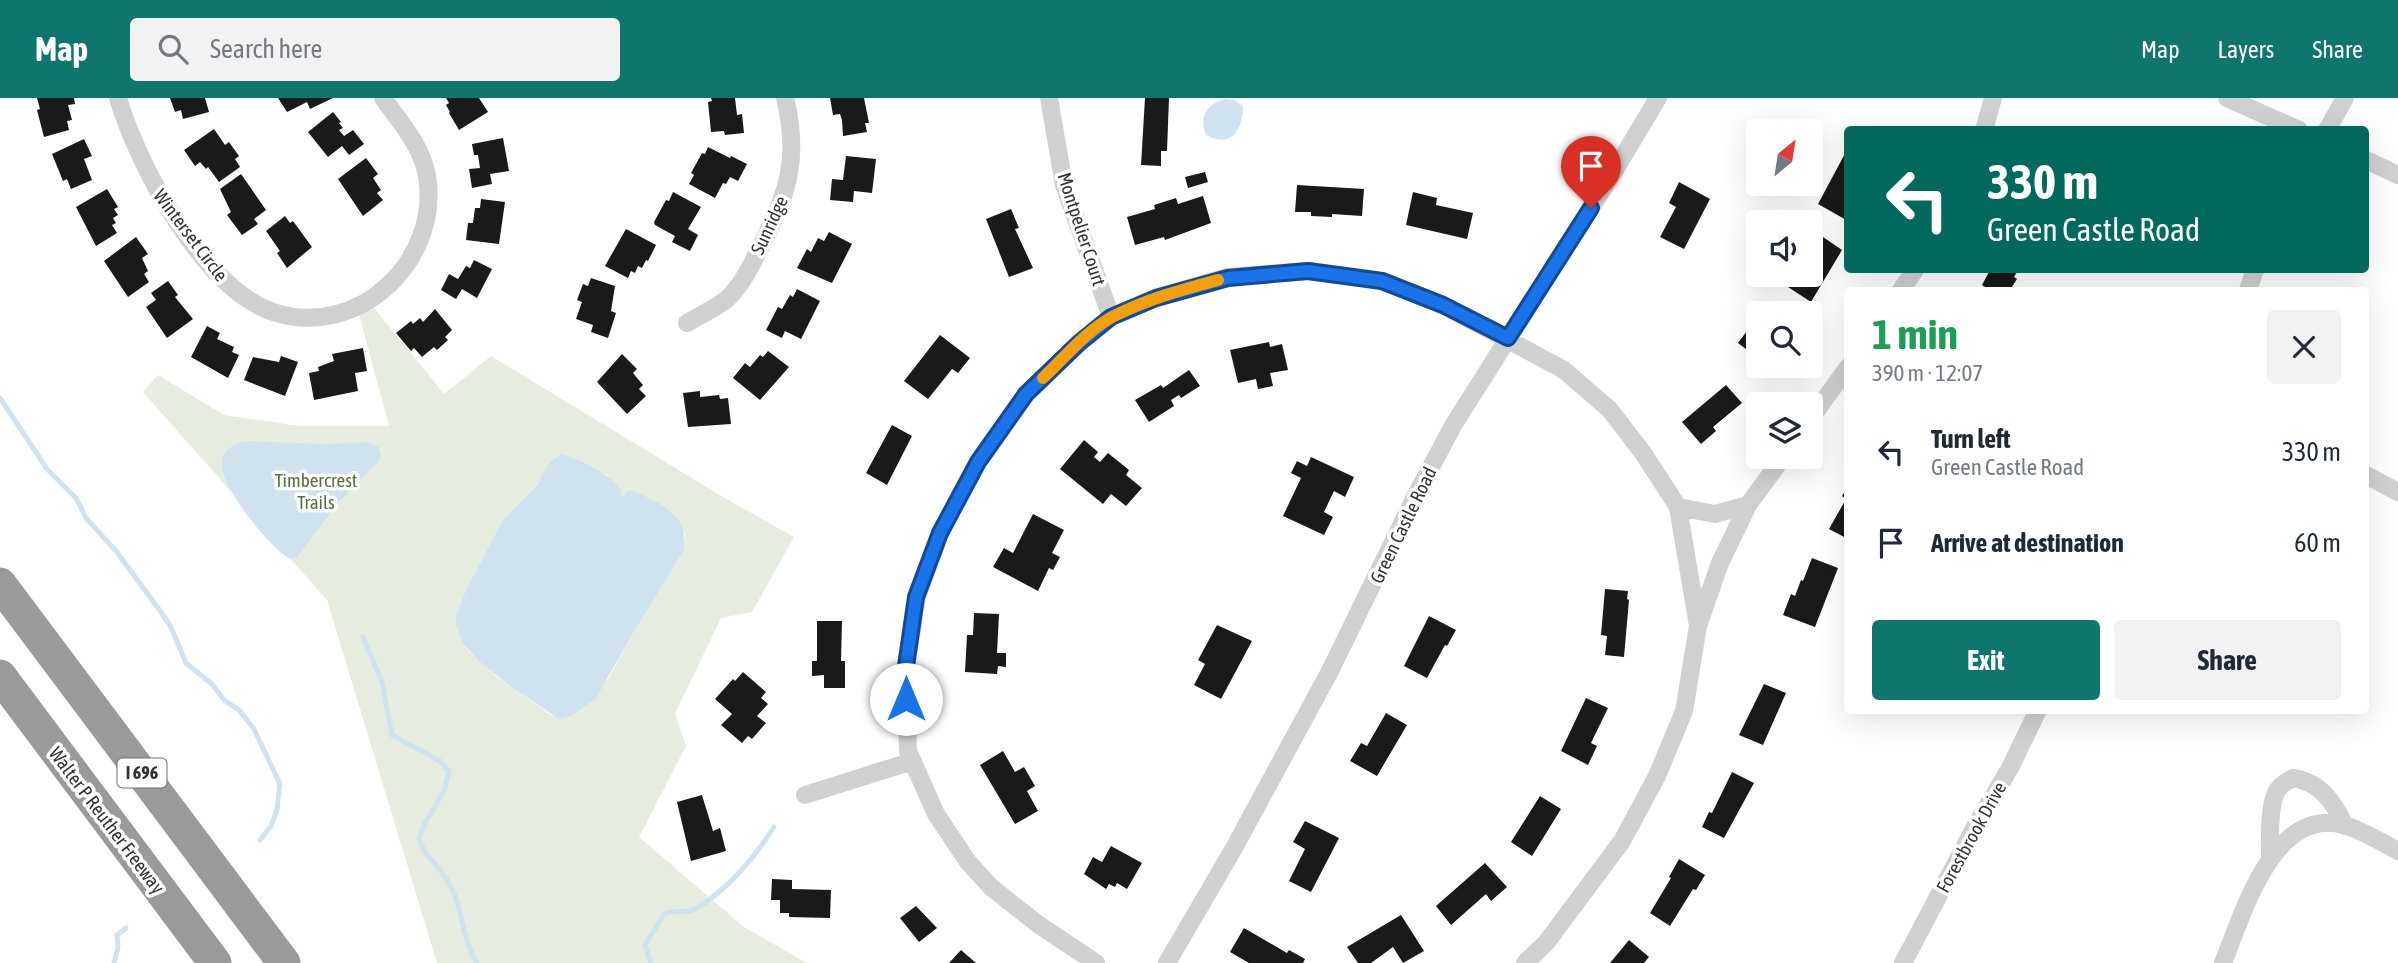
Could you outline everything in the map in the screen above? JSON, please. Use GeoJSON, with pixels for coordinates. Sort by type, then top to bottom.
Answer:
{"type":"FeatureCollection","features":[{"type":"Feature","properties":{"kind":"highway","name":"I 696"},"geometry":{"type":"LineString","coordinates":[[0,584],[284,963]]}},
{"type":"Feature","properties":{"kind":"highway","name":"Walter P Reuther Freeway"},"geometry":{"type":"LineString","coordinates":[[0,676],[215,963]]}},
{"type":"Feature","properties":{"kind":"street","name":"Winterset Circle"},"geometry":{"type":"LineString","coordinates":[[118,98],[127,130],[153,186],[214,269],[237,292],[252,302],[273,312],[306,317],[328,316],[348,311],[383,291],[394,282],[413,257],[424,231],[428,205],[424,161],[383,98]]}},
{"type":"Feature","properties":{"kind":"street","name":"Sunridge"},"geometry":{"type":"LineString","coordinates":[[687,323],[729,297],[752,263],[782,202],[792,151],[792,130],[785,98]]}},
{"type":"Feature","properties":{"kind":"street","name":"Montpelier Court"},"geometry":{"type":"LineString","coordinates":[[1049,98],[1064,186],[1111,317]]}},
{"type":"Feature","properties":{"kind":"street","name":"Green Castle Road"},"geometry":{"type":"LineString","coordinates":[[1167,963],[1234,848],[1326,678],[1454,424],[1658,98]]}},
{"type":"Feature","properties":{"kind":"street"},"geometry":{"type":"LineString","coordinates":[[1985,126],[1993,98]]}},
{"type":"Feature","properties":{"kind":"street"},"geometry":{"type":"LineString","coordinates":[[2227,98],[2290,126]]}},
{"type":"Feature","properties":{"kind":"street"},"geometry":{"type":"LineString","coordinates":[[2330,126],[2344,98]]}},
{"type":"Feature","properties":{"kind":"street"},"geometry":{"type":"LineString","coordinates":[[2369,161],[2398,175]]}},
{"type":"Feature","properties":{"kind":"street"},"geometry":{"type":"LineString","coordinates":[[1096,963],[1039,925],[992,888],[968,862],[936,814],[908,751],[905,673],[916,597],[940,533],[978,462],[1026,394],[1079,343],[1111,317],[1156,298],[1228,278],[1308,271],[1382,281],[1443,305],[1508,338],[1564,370],[1610,410],[1643,453],[1678,507],[1698,626]]}},
{"type":"Feature","properties":{"kind":"street"},"geometry":{"type":"LineString","coordinates":[[1823,401],[1844,373]]}},
{"type":"Feature","properties":{"kind":"street"},"geometry":{"type":"LineString","coordinates":[[1525,963],[1546,943],[1622,841],[1657,776],[1684,711],[1698,626],[1720,563],[1748,505],[1774,469]]}},
{"type":"Feature","properties":{"kind":"street"},"geometry":{"type":"LineString","coordinates":[[2369,477],[2398,492]]}},
{"type":"Feature","properties":{"kind":"street"},"geometry":{"type":"LineString","coordinates":[[1678,507],[1715,514],[1748,505]]}},
{"type":"Feature","properties":{"kind":"street","name":"Forestbrook Drive"},"geometry":{"type":"LineString","coordinates":[[1903,963],[1976,825],[2010,768],[2036,714]]}},
{"type":"Feature","properties":{"kind":"street"},"geometry":{"type":"LineString","coordinates":[[805,795],[913,761]]}},
{"type":"Feature","properties":{"kind":"street"},"geometry":{"type":"LineString","coordinates":[[2270,859],[2270,831],[2275,795],[2279,787],[2293,778],[2308,780],[2334,803],[2346,825]]}},
{"type":"Feature","properties":{"kind":"street"},"geometry":{"type":"LineString","coordinates":[[2223,963],[2270,859],[2289,836],[2330,823],[2346,825],[2398,851]]}},
{"type":"Feature","properties":{"kind":"green space","name":"Timbercrest Trails"},"geometry":{"type":"Polygon","coordinates":[[[374,308],[444,394],[491,356],[794,537],[752,612],[721,618],[675,714],[686,746],[639,837],[744,927],[807,963],[437,963],[327,600],[143,392],[158,375],[224,415],[300,426],[389,426],[359,314],[374,308]],[[606,474],[541,478],[502,521],[456,615],[467,649],[497,677],[551,715],[563,718],[608,679],[684,550],[685,533],[621,496],[622,492],[606,474]]]}},
{"type":"Feature","properties":{"kind":"water"},"geometry":{"type":"Polygon","coordinates":[[[1224,99],[1234,100],[1243,106],[1238,129],[1234,135],[1222,140],[1206,135],[1203,123],[1209,108],[1224,99]]]}},
{"type":"Feature","properties":{"kind":"water"},"geometry":{"type":"Polygon","coordinates":[[[244,441],[324,444],[368,442],[378,447],[381,454],[379,461],[336,505],[297,557],[290,559],[271,543],[247,515],[223,473],[224,454],[244,441]]]}},
{"type":"Feature","properties":{"kind":"water"},"geometry":{"type":"Polygon","coordinates":[[[562,454],[603,473],[622,491],[621,496],[624,497],[626,492],[632,490],[670,511],[682,527],[684,550],[596,698],[571,716],[559,719],[507,684],[479,661],[462,642],[456,625],[456,615],[502,521],[536,486],[550,462],[562,454]]]}},
{"type":"Feature","properties":{"kind":"building"},"geometry":{"type":"Polygon","coordinates":[[[37,98],[74,98],[75,104],[68,105],[72,120],[67,121],[69,130],[44,137],[37,110],[40,109],[37,98]]]}},
{"type":"Feature","properties":{"kind":"building"},"geometry":{"type":"Polygon","coordinates":[[[170,98],[205,98],[209,112],[183,119],[181,110],[175,112],[170,98]]]}},
{"type":"Feature","properties":{"kind":"building"},"geometry":{"type":"Polygon","coordinates":[[[278,98],[333,98],[310,109],[307,102],[287,112],[278,98]]]}},
{"type":"Feature","properties":{"kind":"building"},"geometry":{"type":"Polygon","coordinates":[[[446,98],[479,98],[488,112],[459,130],[449,113],[446,98]]]}},
{"type":"Feature","properties":{"kind":"building"},"geometry":{"type":"Polygon","coordinates":[[[711,98],[735,98],[737,115],[742,114],[744,133],[725,135],[724,131],[711,132],[708,102],[712,101],[711,98]]]}},
{"type":"Feature","properties":{"kind":"building"},"geometry":{"type":"Polygon","coordinates":[[[830,98],[864,98],[869,123],[865,123],[867,132],[843,136],[840,114],[833,115],[830,98]]]}},
{"type":"Feature","properties":{"kind":"building"},"geometry":{"type":"Polygon","coordinates":[[[1145,98],[1169,98],[1167,151],[1161,151],[1161,166],[1141,165],[1145,98]]]}},
{"type":"Feature","properties":{"kind":"building"},"geometry":{"type":"Polygon","coordinates":[[[333,112],[341,122],[339,123],[343,128],[339,130],[344,136],[353,130],[364,144],[349,155],[342,146],[328,157],[308,132],[333,112]]]}},
{"type":"Feature","properties":{"kind":"building"},"geometry":{"type":"Polygon","coordinates":[[[214,129],[225,145],[229,142],[239,156],[235,159],[240,167],[219,182],[208,167],[206,169],[200,162],[195,166],[184,150],[214,129]]]}},
{"type":"Feature","properties":{"kind":"building"},"geometry":{"type":"Polygon","coordinates":[[[503,138],[509,171],[490,174],[492,184],[472,188],[469,169],[480,168],[478,155],[474,155],[472,144],[503,138]]]}},
{"type":"Feature","properties":{"kind":"building"},"geometry":{"type":"Polygon","coordinates":[[[84,139],[92,156],[84,159],[92,180],[71,189],[67,179],[63,181],[52,154],[84,139]]]}},
{"type":"Feature","properties":{"kind":"building"},"geometry":{"type":"Polygon","coordinates":[[[708,147],[747,164],[738,181],[730,177],[726,184],[723,183],[715,198],[689,184],[694,175],[691,173],[708,147]]]}},
{"type":"Feature","properties":{"kind":"building"},"geometry":{"type":"Polygon","coordinates":[[[1844,155],[1844,219],[1818,204],[1844,155]]]}},
{"type":"Feature","properties":{"kind":"building"},"geometry":{"type":"Polygon","coordinates":[[[846,156],[876,159],[872,193],[854,191],[853,202],[830,200],[832,179],[843,180],[846,156]]]}},
{"type":"Feature","properties":{"kind":"building"},"geometry":{"type":"Polygon","coordinates":[[[366,158],[378,174],[373,178],[381,190],[377,193],[383,200],[363,216],[338,179],[366,158]]]}},
{"type":"Feature","properties":{"kind":"building"},"geometry":{"type":"Polygon","coordinates":[[[1205,172],[1208,182],[1188,188],[1185,177],[1205,172]]]}},
{"type":"Feature","properties":{"kind":"building"},"geometry":{"type":"Polygon","coordinates":[[[241,174],[266,210],[254,219],[258,224],[242,235],[227,215],[231,212],[220,189],[241,174]]]}},
{"type":"Feature","properties":{"kind":"building"},"geometry":{"type":"Polygon","coordinates":[[[1679,182],[1710,199],[1684,249],[1660,237],[1676,207],[1669,203],[1679,182]]]}},
{"type":"Feature","properties":{"kind":"building"},"geometry":{"type":"Polygon","coordinates":[[[1297,185],[1364,189],[1362,216],[1311,216],[1311,212],[1295,212],[1297,185]]]}},
{"type":"Feature","properties":{"kind":"building"},"geometry":{"type":"Polygon","coordinates":[[[107,189],[118,207],[114,209],[118,215],[113,218],[116,223],[112,225],[117,233],[96,246],[76,207],[107,189]]]}},
{"type":"Feature","properties":{"kind":"building"},"geometry":{"type":"Polygon","coordinates":[[[673,192],[701,207],[688,229],[698,235],[690,251],[672,242],[675,236],[654,222],[673,192]]]}},
{"type":"Feature","properties":{"kind":"building"},"geometry":{"type":"Polygon","coordinates":[[[1413,192],[1437,198],[1436,205],[1473,213],[1467,239],[1406,225],[1413,192]]]}},
{"type":"Feature","properties":{"kind":"building"},"geometry":{"type":"Polygon","coordinates":[[[1203,196],[1211,223],[1165,240],[1164,237],[1135,245],[1127,217],[1155,209],[1154,205],[1176,198],[1178,204],[1203,196]]]}},
{"type":"Feature","properties":{"kind":"building"},"geometry":{"type":"Polygon","coordinates":[[[481,199],[505,202],[499,244],[466,240],[468,223],[473,223],[475,208],[480,208],[481,199]]]}},
{"type":"Feature","properties":{"kind":"building"},"geometry":{"type":"Polygon","coordinates":[[[1011,209],[1019,228],[1015,229],[1033,268],[1009,277],[986,219],[1011,209]]]}},
{"type":"Feature","properties":{"kind":"building"},"geometry":{"type":"Polygon","coordinates":[[[285,216],[290,223],[293,221],[312,247],[287,268],[277,253],[280,251],[266,231],[285,216]]]}},
{"type":"Feature","properties":{"kind":"building"},"geometry":{"type":"Polygon","coordinates":[[[626,229],[656,245],[648,261],[646,260],[642,268],[638,266],[635,273],[631,271],[628,278],[605,266],[626,229]]]}},
{"type":"Feature","properties":{"kind":"building"},"geometry":{"type":"Polygon","coordinates":[[[829,232],[852,244],[832,283],[797,268],[807,249],[811,252],[818,238],[824,241],[829,232]]]}},
{"type":"Feature","properties":{"kind":"building"},"geometry":{"type":"Polygon","coordinates":[[[136,237],[148,254],[142,258],[148,271],[144,274],[149,282],[128,297],[104,261],[136,237]]]}},
{"type":"Feature","properties":{"kind":"building"},"geometry":{"type":"Polygon","coordinates":[[[1823,237],[1842,250],[1823,282],[1823,237]]]}},
{"type":"Feature","properties":{"kind":"building"},"geometry":{"type":"Polygon","coordinates":[[[474,260],[492,269],[477,298],[462,289],[456,299],[441,290],[449,274],[458,279],[466,266],[470,268],[474,260]]]}},
{"type":"Feature","properties":{"kind":"building"},"geometry":{"type":"Polygon","coordinates":[[[1988,273],[2016,273],[2014,277],[2017,279],[2012,287],[1982,285],[1988,273]]]}},
{"type":"Feature","properties":{"kind":"building"},"geometry":{"type":"Polygon","coordinates":[[[591,278],[615,286],[611,311],[616,313],[608,338],[591,332],[593,325],[576,319],[582,302],[577,300],[583,284],[588,286],[591,278]]]}},
{"type":"Feature","properties":{"kind":"building"},"geometry":{"type":"Polygon","coordinates":[[[168,281],[178,295],[175,297],[193,319],[167,338],[146,307],[156,300],[151,293],[168,281]]]}},
{"type":"Feature","properties":{"kind":"building"},"geometry":{"type":"Polygon","coordinates":[[[1788,287],[1820,287],[1809,301],[1788,287]]]}},
{"type":"Feature","properties":{"kind":"building"},"geometry":{"type":"Polygon","coordinates":[[[797,289],[820,301],[801,339],[785,331],[782,338],[766,330],[778,307],[782,309],[797,289]]]}},
{"type":"Feature","properties":{"kind":"building"},"geometry":{"type":"Polygon","coordinates":[[[435,309],[452,330],[445,337],[448,340],[437,350],[434,347],[422,357],[414,348],[411,351],[396,333],[411,321],[413,324],[420,318],[423,322],[435,309]]]}},
{"type":"Feature","properties":{"kind":"building"},"geometry":{"type":"Polygon","coordinates":[[[207,326],[220,333],[217,339],[234,347],[232,352],[239,355],[228,378],[191,357],[207,326]]]}},
{"type":"Feature","properties":{"kind":"building"},"geometry":{"type":"Polygon","coordinates":[[[1746,332],[1746,349],[1738,343],[1746,332]]]}},
{"type":"Feature","properties":{"kind":"building"},"geometry":{"type":"Polygon","coordinates":[[[940,335],[970,358],[958,373],[952,369],[928,399],[904,381],[940,335]]]}},
{"type":"Feature","properties":{"kind":"building"},"geometry":{"type":"Polygon","coordinates":[[[1269,342],[1270,347],[1282,344],[1288,370],[1270,373],[1273,386],[1258,389],[1256,379],[1238,383],[1230,350],[1269,342]]]}},
{"type":"Feature","properties":{"kind":"building"},"geometry":{"type":"Polygon","coordinates":[[[363,348],[367,371],[355,373],[358,391],[314,400],[309,373],[319,371],[318,367],[334,361],[332,354],[363,348]]]}},
{"type":"Feature","properties":{"kind":"building"},"geometry":{"type":"Polygon","coordinates":[[[768,351],[789,367],[760,400],[733,378],[745,363],[750,367],[760,355],[763,357],[768,351]]]}},
{"type":"Feature","properties":{"kind":"building"},"geometry":{"type":"Polygon","coordinates":[[[622,354],[637,369],[633,373],[643,385],[639,389],[646,396],[627,414],[597,382],[622,354]]]}},
{"type":"Feature","properties":{"kind":"building"},"geometry":{"type":"Polygon","coordinates":[[[281,356],[298,362],[285,396],[244,380],[253,357],[279,362],[281,356]]]}},
{"type":"Feature","properties":{"kind":"building"},"geometry":{"type":"Polygon","coordinates":[[[1189,370],[1200,386],[1181,398],[1179,395],[1171,400],[1174,406],[1149,422],[1135,400],[1161,385],[1163,388],[1189,370]]]}},
{"type":"Feature","properties":{"kind":"building"},"geometry":{"type":"Polygon","coordinates":[[[1726,385],[1742,403],[1713,427],[1716,431],[1701,444],[1682,422],[1726,385]]]}},
{"type":"Feature","properties":{"kind":"building"},"geometry":{"type":"Polygon","coordinates":[[[700,391],[700,397],[719,395],[720,399],[728,398],[731,424],[688,427],[683,393],[700,391]]]}},
{"type":"Feature","properties":{"kind":"building"},"geometry":{"type":"Polygon","coordinates":[[[892,425],[912,436],[887,485],[866,473],[892,425]]]}},
{"type":"Feature","properties":{"kind":"building"},"geometry":{"type":"Polygon","coordinates":[[[1084,440],[1098,452],[1094,457],[1100,462],[1108,453],[1129,470],[1126,475],[1142,488],[1126,506],[1111,494],[1103,504],[1060,469],[1084,440]]]}},
{"type":"Feature","properties":{"kind":"building"},"geometry":{"type":"Polygon","coordinates":[[[1311,457],[1354,477],[1345,497],[1334,491],[1324,512],[1333,517],[1324,535],[1283,516],[1301,478],[1291,473],[1297,461],[1307,466],[1311,457]]]}},
{"type":"Feature","properties":{"kind":"building"},"geometry":{"type":"Polygon","coordinates":[[[1844,503],[1844,537],[1829,529],[1844,503]]]}},
{"type":"Feature","properties":{"kind":"building"},"geometry":{"type":"Polygon","coordinates":[[[1033,514],[1064,530],[1052,553],[1060,557],[1053,570],[1049,568],[1038,591],[993,567],[1004,548],[1013,553],[1033,514]]]}},
{"type":"Feature","properties":{"kind":"building"},"geometry":{"type":"Polygon","coordinates":[[[1812,558],[1838,568],[1815,627],[1783,615],[1791,594],[1795,596],[1801,580],[1803,581],[1812,558]]]}},
{"type":"Feature","properties":{"kind":"building"},"geometry":{"type":"Polygon","coordinates":[[[1605,589],[1628,591],[1624,657],[1605,655],[1607,636],[1601,635],[1605,589]]]}},
{"type":"Feature","properties":{"kind":"building"},"geometry":{"type":"Polygon","coordinates":[[[974,613],[999,614],[997,653],[1006,653],[1006,667],[998,666],[997,674],[965,672],[967,635],[973,635],[974,613]]]}},
{"type":"Feature","properties":{"kind":"building"},"geometry":{"type":"Polygon","coordinates":[[[1429,616],[1456,630],[1427,678],[1404,666],[1429,616]]]}},
{"type":"Feature","properties":{"kind":"building"},"geometry":{"type":"Polygon","coordinates":[[[817,621],[842,621],[841,661],[845,661],[845,688],[824,688],[824,675],[812,676],[812,661],[817,661],[817,621]]]}},
{"type":"Feature","properties":{"kind":"building"},"geometry":{"type":"Polygon","coordinates":[[[1217,625],[1252,641],[1221,699],[1194,685],[1205,664],[1198,660],[1217,625]]]}},
{"type":"Feature","properties":{"kind":"building"},"geometry":{"type":"Polygon","coordinates":[[[743,672],[766,692],[761,698],[768,704],[757,716],[766,723],[752,739],[748,736],[742,743],[721,725],[732,714],[715,699],[743,672]]]}},
{"type":"Feature","properties":{"kind":"building"},"geometry":{"type":"Polygon","coordinates":[[[1764,684],[1786,693],[1763,745],[1739,735],[1764,684]]]}},
{"type":"Feature","properties":{"kind":"building"},"geometry":{"type":"Polygon","coordinates":[[[1586,698],[1608,708],[1591,743],[1597,746],[1588,765],[1561,751],[1586,698]]]}},
{"type":"Feature","properties":{"kind":"building"},"geometry":{"type":"Polygon","coordinates":[[[1386,713],[1407,725],[1377,776],[1350,761],[1361,743],[1367,746],[1386,713]]]}},
{"type":"Feature","properties":{"kind":"building"},"geometry":{"type":"Polygon","coordinates":[[[1003,751],[1015,772],[1024,767],[1035,786],[1027,791],[1038,811],[1015,824],[980,765],[1003,751]]]}},
{"type":"Feature","properties":{"kind":"building"},"geometry":{"type":"Polygon","coordinates":[[[1732,772],[1754,783],[1724,838],[1702,827],[1732,772]]]}},
{"type":"Feature","properties":{"kind":"building"},"geometry":{"type":"Polygon","coordinates":[[[702,795],[713,831],[720,828],[726,851],[691,861],[677,802],[702,795]]]}},
{"type":"Feature","properties":{"kind":"building"},"geometry":{"type":"Polygon","coordinates":[[[1540,796],[1561,809],[1532,856],[1511,842],[1540,796]]]}},
{"type":"Feature","properties":{"kind":"building"},"geometry":{"type":"Polygon","coordinates":[[[1305,821],[1339,838],[1311,892],[1289,881],[1305,849],[1293,842],[1305,821]]]}},
{"type":"Feature","properties":{"kind":"building"},"geometry":{"type":"Polygon","coordinates":[[[1111,846],[1142,863],[1127,889],[1117,883],[1115,887],[1109,884],[1106,889],[1084,874],[1093,857],[1102,862],[1111,846]]]}},
{"type":"Feature","properties":{"kind":"building"},"geometry":{"type":"Polygon","coordinates":[[[1679,859],[1705,875],[1670,926],[1650,913],[1679,859]]]}},
{"type":"Feature","properties":{"kind":"building"},"geometry":{"type":"Polygon","coordinates":[[[1485,863],[1507,887],[1491,901],[1486,894],[1451,925],[1436,906],[1485,863]]]}},
{"type":"Feature","properties":{"kind":"building"},"geometry":{"type":"Polygon","coordinates":[[[772,879],[792,880],[792,889],[831,890],[830,918],[789,917],[789,913],[780,913],[780,900],[771,900],[772,879]]]}},
{"type":"Feature","properties":{"kind":"building"},"geometry":{"type":"Polygon","coordinates":[[[916,906],[937,928],[919,942],[900,918],[916,906]]]}},
{"type":"Feature","properties":{"kind":"building"},"geometry":{"type":"Polygon","coordinates":[[[1401,915],[1424,951],[1403,963],[1393,947],[1371,963],[1358,963],[1347,947],[1401,915]]]}},
{"type":"Feature","properties":{"kind":"building"},"geometry":{"type":"Polygon","coordinates":[[[1244,928],[1287,953],[1289,950],[1305,959],[1303,963],[1249,963],[1230,952],[1244,928]]]}},
{"type":"Feature","properties":{"kind":"building"},"geometry":{"type":"Polygon","coordinates":[[[1629,940],[1649,957],[1644,963],[1610,963],[1629,940]]]}},
{"type":"Feature","properties":{"kind":"building"},"geometry":{"type":"Polygon","coordinates":[[[961,950],[976,963],[949,963],[961,950]]]}},
{"type":"Feature","properties":{"kind":"waterway"},"geometry":{"type":"LineString","coordinates":[[0,398],[47,469],[76,498],[86,518],[116,551],[161,612],[171,627],[186,663],[212,684],[224,700],[239,710],[254,729],[280,784],[277,810],[271,826],[260,840]]}},
{"type":"Feature","properties":{"kind":"waterway"},"geometry":{"type":"LineString","coordinates":[[363,637],[382,682],[392,735],[440,761],[449,771],[444,791],[419,839],[452,889],[468,943],[477,963]]}},
{"type":"Feature","properties":{"kind":"waterway"},"geometry":{"type":"LineString","coordinates":[[651,963],[645,945],[664,914],[691,911],[707,902],[749,861],[774,827]]}},
{"type":"Feature","properties":{"kind":"waterway"},"geometry":{"type":"LineString","coordinates":[[114,963],[118,947],[117,935],[126,928]]}},
{"type":"Feature","properties":{"kind":"slow traffic"},"geometry":{"type":"LineString","coordinates":[[1043,378],[1111,317],[1156,298],[1218,280]]}},
{"type":"Feature","properties":{"kind":"route"},"geometry":{"type":"LineString","coordinates":[[906,699],[905,673],[916,597],[940,533],[978,462],[1026,394],[1079,343],[1111,317],[1156,298],[1228,278],[1308,271],[1382,281],[1443,305],[1508,338],[1591,208]]}}]}
